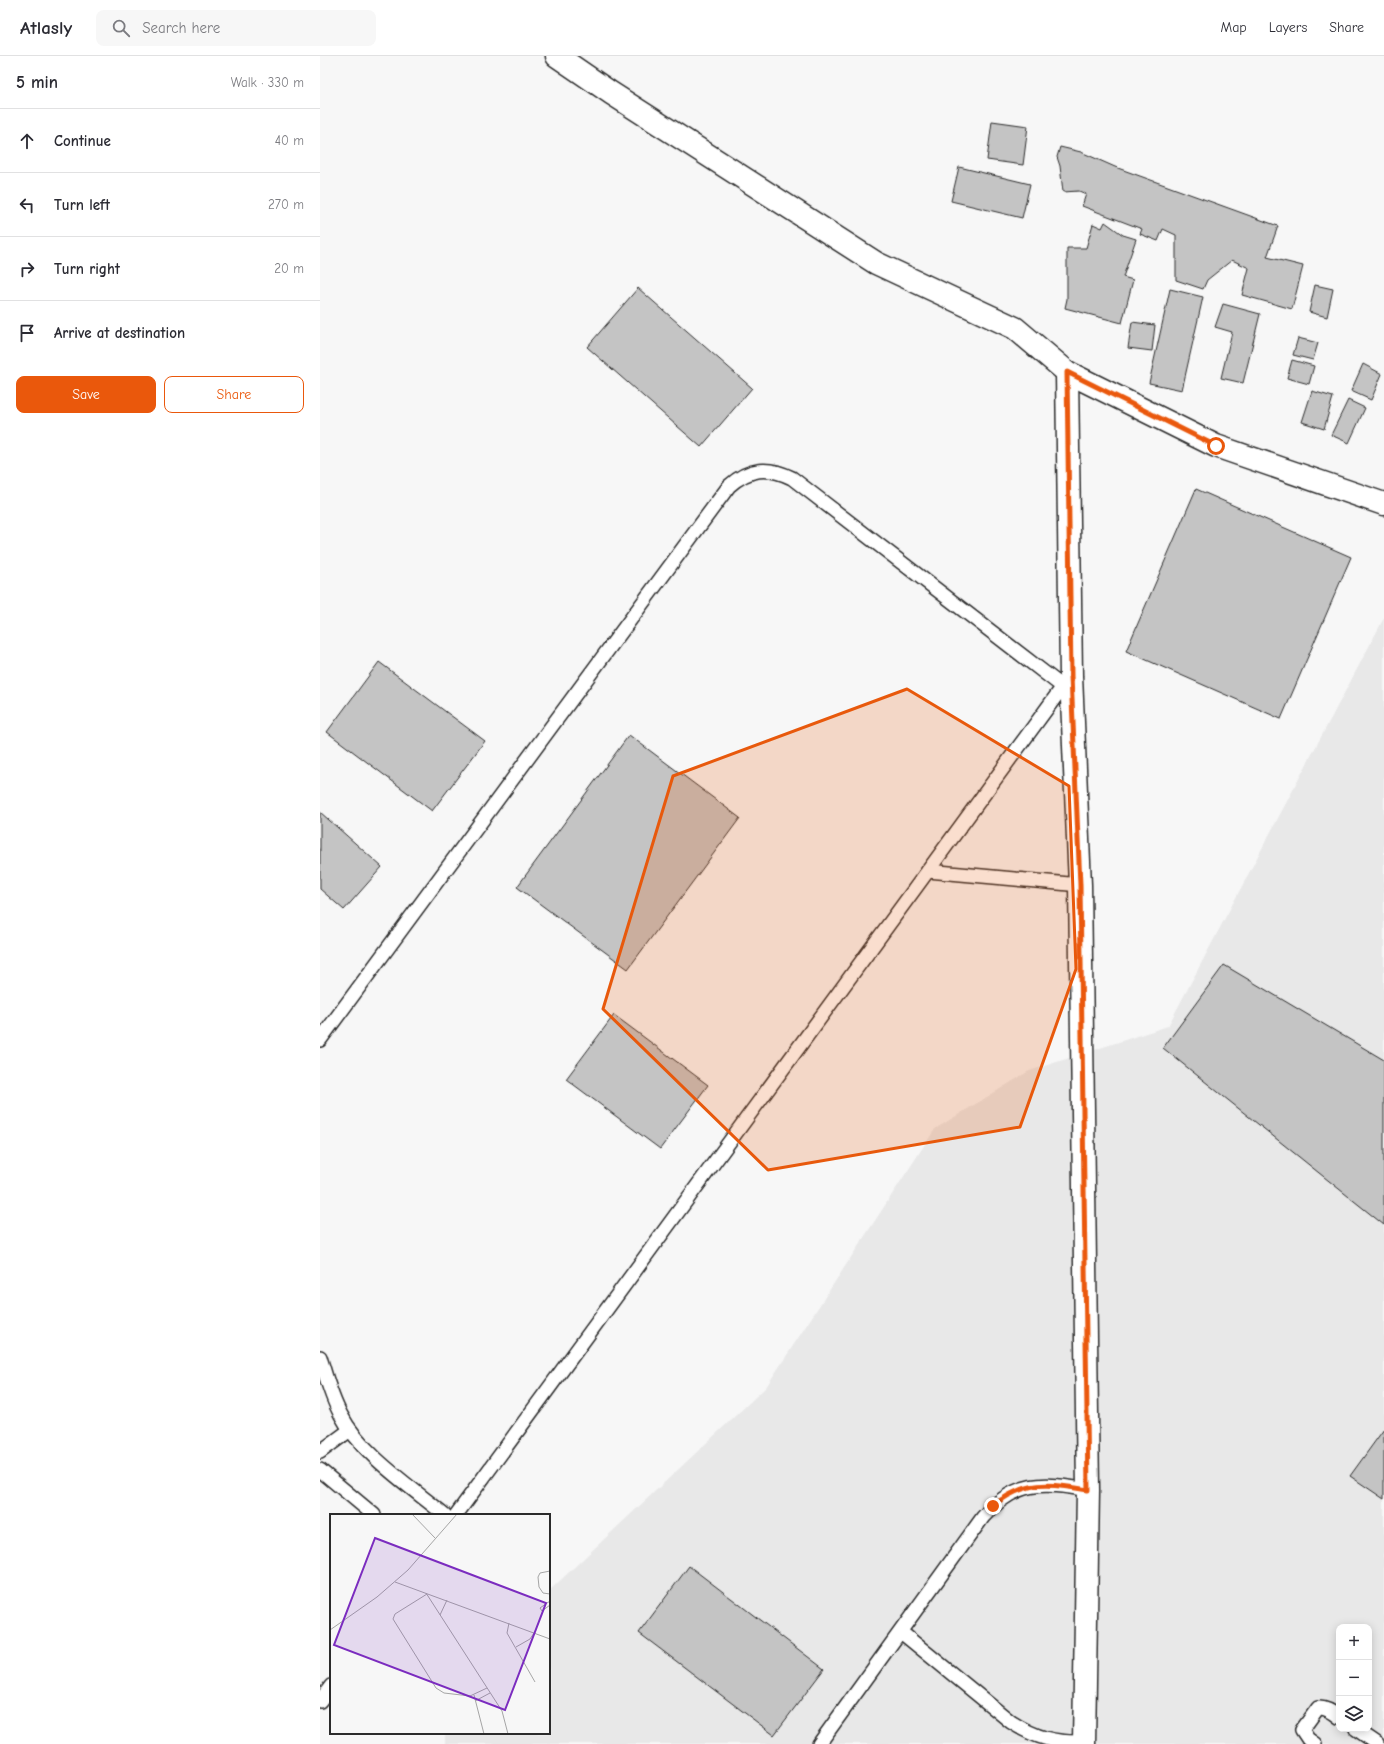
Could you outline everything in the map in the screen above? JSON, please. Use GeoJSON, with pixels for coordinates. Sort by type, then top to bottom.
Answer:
{"type":"FeatureCollection","features":[{"type":"Feature","properties":{"kind":"street"},"geometry":{"type":"LineString","coordinates":[[557,56],[610,93],[876,263],[1015,328],[1067,372],[1216,446],[1384,504]]}},
{"type":"Feature","properties":{"kind":"street"},"geometry":{"type":"LineString","coordinates":[[1067,372],[1067,682],[1080,885],[1088,1490],[1084,1743]]}},
{"type":"Feature","properties":{"kind":"lane"},"geometry":{"type":"LineString","coordinates":[[320,1040],[729,486],[738,478],[748,473],[759,470],[771,470],[792,478],[1067,682],[457,1514]]}},
{"type":"Feature","properties":{"kind":"lane"},"geometry":{"type":"LineString","coordinates":[[928,871],[1080,885]]}},
{"type":"Feature","properties":{"kind":"lane"},"geometry":{"type":"LineString","coordinates":[[320,1357],[334,1400],[350,1430],[372,1455],[444,1514]]}},
{"type":"Feature","properties":{"kind":"lane"},"geometry":{"type":"LineString","coordinates":[[320,1452],[350,1430]]}},
{"type":"Feature","properties":{"kind":"lane"},"geometry":{"type":"LineString","coordinates":[[320,1470],[373,1514]]}},
{"type":"Feature","properties":{"kind":"lane"},"geometry":{"type":"LineString","coordinates":[[819,1744],[983,1517],[993,1506],[1004,1497],[1018,1490],[1032,1486],[1047,1484],[1088,1490]]}},
{"type":"Feature","properties":{"kind":"lane"},"geometry":{"type":"LineString","coordinates":[[901,1632],[1024,1731],[1053,1741],[1084,1743]]}},
{"type":"Feature","properties":{"kind":"lane"},"geometry":{"type":"LineString","coordinates":[[320,1701],[330,1687]]}},
{"type":"Feature","properties":{"kind":"lane"},"geometry":{"type":"LineString","coordinates":[[1315,1744],[1308,1739],[1302,1730],[1318,1708],[1325,1708],[1336,1715]]}},
{"type":"Feature","properties":{"kind":"lane"},"geometry":{"type":"LineString","coordinates":[[1360,1732],[1378,1744]]}},
{"type":"Feature","properties":{"kind":"highlighted area"},"geometry":{"type":"Polygon","coordinates":[[[907,689],[1069,786],[1076,969],[1020,1127],[768,1170],[603,1009],[673,776],[907,689]]]}},
{"type":"Feature","properties":{"kind":"shaded area"},"geometry":{"type":"Polygon","coordinates":[[[1384,618],[1384,1744],[445,1744],[445,1734],[550,1734],[550,1590],[766,1387],[935,1129],[1029,1071],[1168,1026],[1384,618]]]}},
{"type":"Feature","properties":{"kind":"building"},"geometry":{"type":"Polygon","coordinates":[[[992,121],[1028,126],[1023,165],[987,160],[992,121]]]}},
{"type":"Feature","properties":{"kind":"building"},"geometry":{"type":"Polygon","coordinates":[[[1060,147],[1081,152],[1115,167],[1278,226],[1267,257],[1303,266],[1292,309],[1242,295],[1249,268],[1232,260],[1207,280],[1203,289],[1176,280],[1176,235],[1163,229],[1158,241],[1140,234],[1142,229],[1082,206],[1086,194],[1079,191],[1063,192],[1060,166],[1057,157],[1060,147]]]}},
{"type":"Feature","properties":{"kind":"building"},"geometry":{"type":"Polygon","coordinates":[[[959,167],[1030,184],[1022,218],[951,201],[959,167]]]}},
{"type":"Feature","properties":{"kind":"building"},"geometry":{"type":"Polygon","coordinates":[[[1105,222],[1123,235],[1136,239],[1123,277],[1133,280],[1122,323],[1065,308],[1067,299],[1067,248],[1086,248],[1093,224],[1102,228],[1105,222]]]}},
{"type":"Feature","properties":{"kind":"building"},"geometry":{"type":"Polygon","coordinates":[[[1315,285],[1333,289],[1327,317],[1309,312],[1315,285]]]}},
{"type":"Feature","properties":{"kind":"building"},"geometry":{"type":"Polygon","coordinates":[[[638,288],[752,388],[701,447],[587,347],[638,288]]]}},
{"type":"Feature","properties":{"kind":"building"},"geometry":{"type":"Polygon","coordinates":[[[1170,289],[1203,297],[1182,390],[1149,383],[1170,289]]]}},
{"type":"Feature","properties":{"kind":"building"},"geometry":{"type":"Polygon","coordinates":[[[1223,304],[1260,314],[1243,383],[1221,378],[1232,332],[1215,327],[1223,304]]]}},
{"type":"Feature","properties":{"kind":"building"},"geometry":{"type":"Polygon","coordinates":[[[1132,322],[1155,325],[1152,351],[1128,348],[1132,322]]]}},
{"type":"Feature","properties":{"kind":"building"},"geometry":{"type":"Polygon","coordinates":[[[1298,338],[1318,343],[1313,360],[1293,355],[1298,338]]]}},
{"type":"Feature","properties":{"kind":"building"},"geometry":{"type":"Polygon","coordinates":[[[1292,360],[1314,366],[1309,384],[1287,378],[1292,360]]]}},
{"type":"Feature","properties":{"kind":"building"},"geometry":{"type":"Polygon","coordinates":[[[1363,364],[1382,374],[1371,400],[1351,391],[1363,364]]]}},
{"type":"Feature","properties":{"kind":"building"},"geometry":{"type":"Polygon","coordinates":[[[1312,391],[1333,397],[1324,429],[1302,422],[1312,391]]]}},
{"type":"Feature","properties":{"kind":"building"},"geometry":{"type":"Polygon","coordinates":[[[1348,400],[1365,408],[1349,443],[1331,435],[1348,400]]]}},
{"type":"Feature","properties":{"kind":"building"},"geometry":{"type":"Polygon","coordinates":[[[1196,489],[1351,557],[1281,719],[1126,651],[1196,489]]]}},
{"type":"Feature","properties":{"kind":"building"},"geometry":{"type":"Polygon","coordinates":[[[379,662],[485,741],[432,811],[327,732],[379,662]]]}},
{"type":"Feature","properties":{"kind":"building"},"geometry":{"type":"Polygon","coordinates":[[[629,735],[740,818],[628,969],[517,887],[629,735]]]}},
{"type":"Feature","properties":{"kind":"building"},"geometry":{"type":"Polygon","coordinates":[[[320,812],[382,867],[344,910],[320,889],[320,812]]]}},
{"type":"Feature","properties":{"kind":"building"},"geometry":{"type":"Polygon","coordinates":[[[1224,965],[1384,1060],[1384,1225],[1163,1048],[1224,965]]]}},
{"type":"Feature","properties":{"kind":"building"},"geometry":{"type":"Polygon","coordinates":[[[614,1015],[708,1085],[660,1149],[566,1079],[614,1015]]]}},
{"type":"Feature","properties":{"kind":"building"},"geometry":{"type":"Polygon","coordinates":[[[1384,1429],[1384,1499],[1350,1476],[1384,1429]]]}},
{"type":"Feature","properties":{"kind":"building"},"geometry":{"type":"Polygon","coordinates":[[[689,1566],[824,1669],[774,1735],[639,1633],[689,1566]]]}},
{"type":"Feature","properties":{"kind":"route"},"geometry":{"type":"LineString","coordinates":[[993,1506],[1004,1497],[1018,1490],[1032,1486],[1047,1484],[1062,1485],[1088,1490],[1080,885],[1071,676],[1067,372],[1216,446]]}}]}
